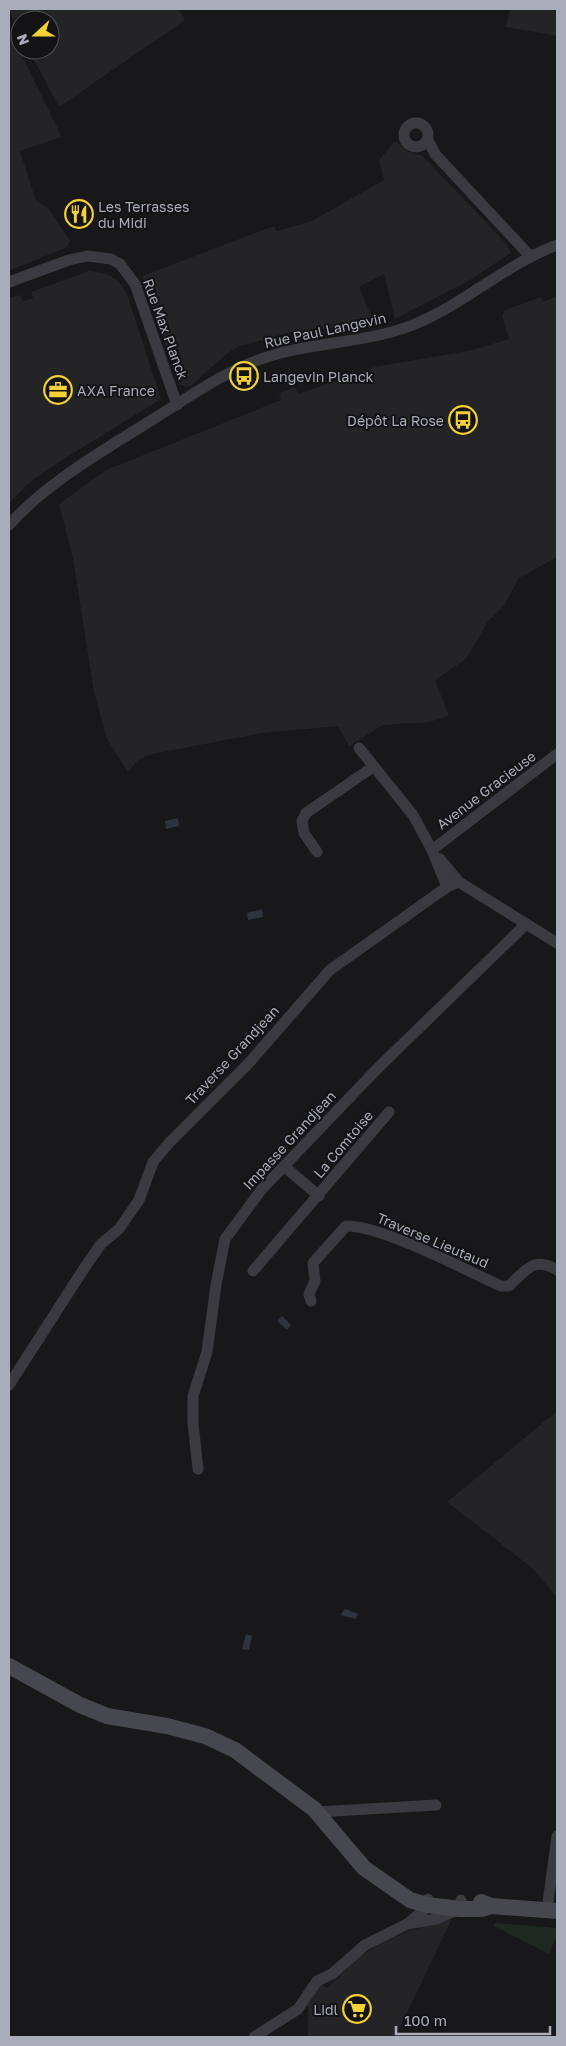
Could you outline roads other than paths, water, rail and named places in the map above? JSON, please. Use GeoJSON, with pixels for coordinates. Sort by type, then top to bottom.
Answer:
{"type":"FeatureCollection","features":[{"type":"Feature","properties":{"kind":"street"},"geometry":{"type":"LineString","coordinates":[[423,143],[530,256]]}},
{"type":"Feature","properties":{"kind":"street","name":"Rue Paul Langevin"},"geometry":{"type":"LineString","coordinates":[[9,525],[40,497],[94,456],[232,372],[263,358],[312,346],[366,339],[414,325],[434,316],[530,256],[557,245]]}},
{"type":"Feature","properties":{"kind":"street","name":"Rue Max Planck"},"geometry":{"type":"LineString","coordinates":[[9,282],[69,260],[87,256],[111,260],[120,264],[135,284],[177,405]]}},
{"type":"Feature","properties":{"kind":"street"},"geometry":{"type":"LineString","coordinates":[[359,748],[413,815],[432,850],[447,887]]}},
{"type":"Feature","properties":{"kind":"street","name":"Avenue Gracieuse"},"geometry":{"type":"LineString","coordinates":[[432,850],[557,754]]}},
{"type":"Feature","properties":{"kind":"street"},"geometry":{"type":"LineString","coordinates":[[317,852],[303,827],[302,821],[306,813],[373,767]]}},
{"type":"Feature","properties":{"kind":"street"},"geometry":{"type":"LineString","coordinates":[[432,850],[458,882],[557,943]]}},
{"type":"Feature","properties":{"kind":"street","name":"Traverse Grandjean"},"geometry":{"type":"LineString","coordinates":[[9,1385],[101,1244],[118,1229],[139,1200],[154,1162],[169,1143],[248,1064],[330,970],[447,887],[458,882]]}},
{"type":"Feature","properties":{"kind":"street","name":"Impasse Grandjean"},"geometry":{"type":"LineString","coordinates":[[198,1469],[193,1423],[193,1396],[207,1352],[216,1285],[226,1239],[262,1189],[377,1069],[526,924]]}},
{"type":"Feature","properties":{"kind":"street","name":"La Comtoise"},"geometry":{"type":"LineString","coordinates":[[253,1271],[389,1112]]}},
{"type":"Feature","properties":{"kind":"street","name":"La Comtoise"},"geometry":{"type":"LineString","coordinates":[[285,1167],[319,1196]]}},
{"type":"Feature","properties":{"kind":"street","name":"Traverse Lieutaud"},"geometry":{"type":"LineString","coordinates":[[311,1301],[308,1294],[315,1281],[313,1263],[346,1226],[359,1226],[415,1247],[501,1286],[509,1286],[531,1265],[543,1263],[557,1270]]}},
{"type":"Feature","properties":{"kind":"street"},"geometry":{"type":"LineString","coordinates":[[9,1666],[80,1705],[107,1716],[167,1726],[205,1736],[235,1750],[258,1765],[318,1812],[364,1868],[410,1900],[482,1909],[491,1906],[552,1911],[557,1836]]}},
{"type":"Feature","properties":{"kind":"street"},"geometry":{"type":"LineString","coordinates":[[318,1812],[436,1805]]}},
{"type":"Feature","properties":{"kind":"street"},"geometry":{"type":"LineString","coordinates":[[407,1924],[428,1901]]}},
{"type":"Feature","properties":{"kind":"street"},"geometry":{"type":"LineString","coordinates":[[254,2037],[298,2009],[317,1981],[332,1974],[364,1945],[407,1924],[436,1919],[461,1905]]}},
{"type":"Feature","properties":{"kind":"place","name":"Les Terrasses du Midi"},"geometry":{"type":"Point","coordinates":[79,214]}},
{"type":"Feature","properties":{"kind":"place","name":"Langevin Planck"},"geometry":{"type":"Point","coordinates":[244,376]}},
{"type":"Feature","properties":{"kind":"place","name":"AXA France"},"geometry":{"type":"Point","coordinates":[58,390]}},
{"type":"Feature","properties":{"kind":"place","name":"Dépôt La Rose"},"geometry":{"type":"Point","coordinates":[463,420]}},
{"type":"Feature","properties":{"kind":"place","name":"Lidl"},"geometry":{"type":"Point","coordinates":[357,2009]}}]}
